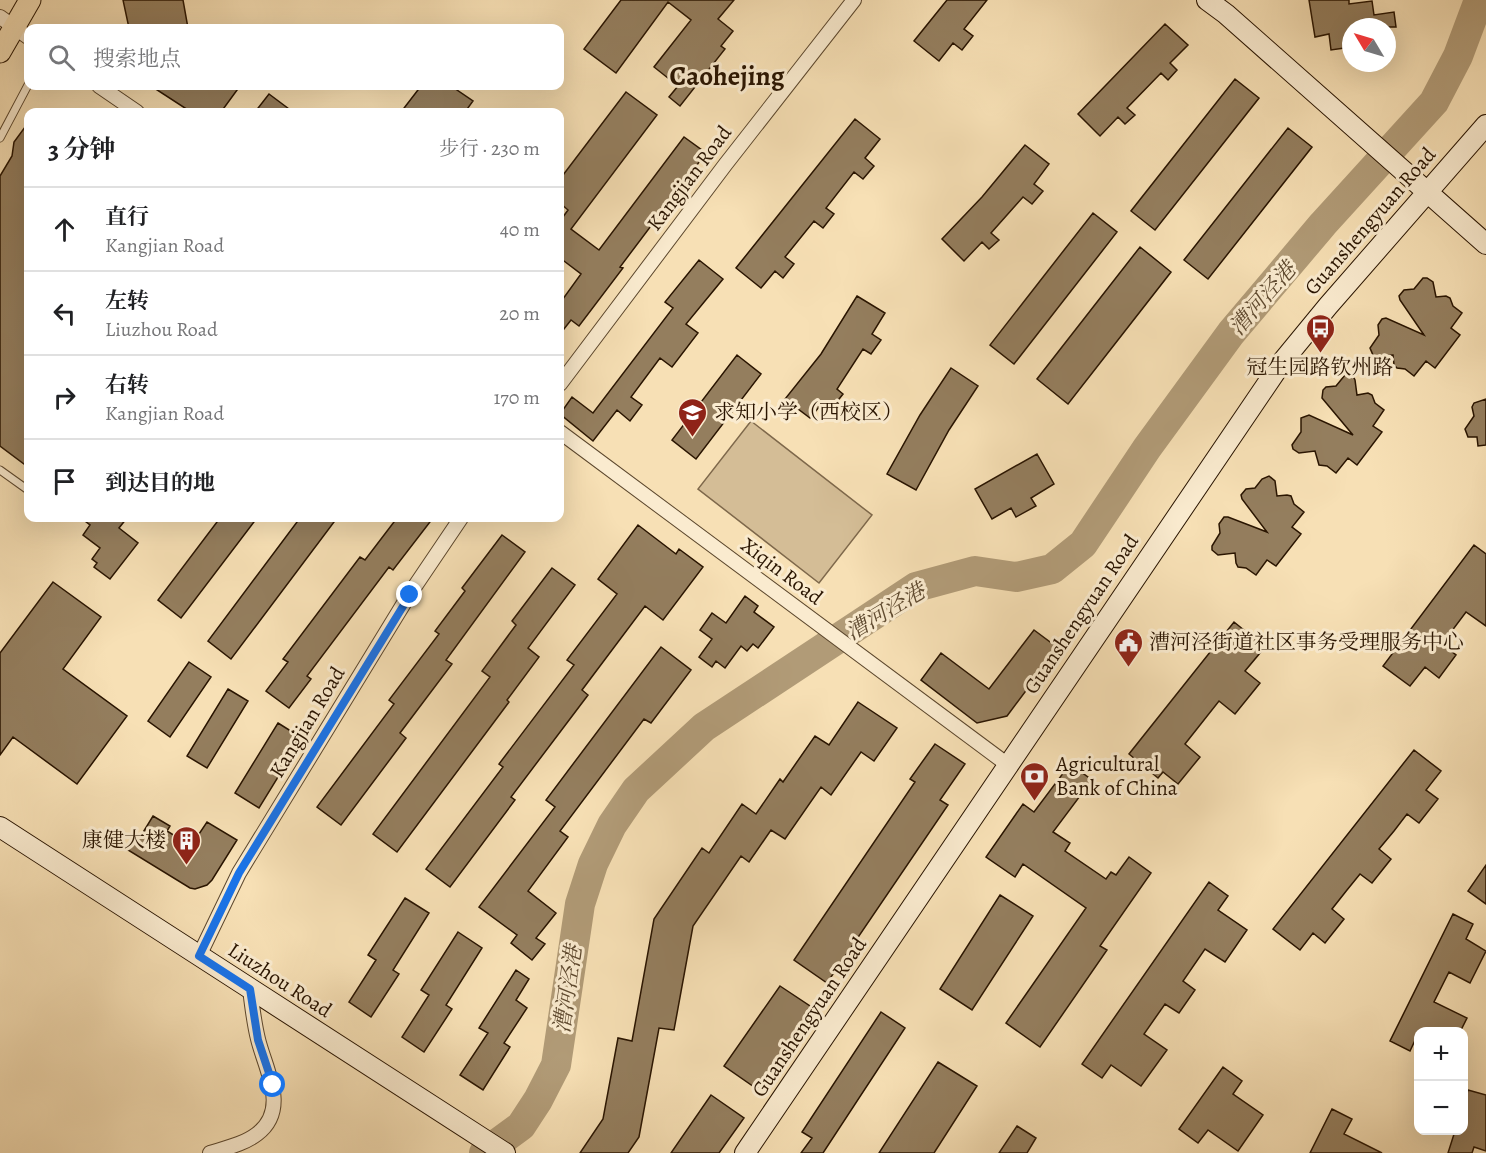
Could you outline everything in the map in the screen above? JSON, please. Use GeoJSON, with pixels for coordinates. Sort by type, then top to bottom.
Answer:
{"type":"FeatureCollection","features":[{"type":"Feature","properties":{"kind":"main road"},"geometry":{"type":"LineString","coordinates":[[0,52],[30,0]]}},
{"type":"Feature","properties":{"kind":"street","name":"Kangjian Road"},"geometry":{"type":"LineString","coordinates":[[564,379],[724,165],[854,0]]}},
{"type":"Feature","properties":{"kind":"street"},"geometry":{"type":"LineString","coordinates":[[1207,0],[1226,14],[1486,244]]}},
{"type":"Feature","properties":{"kind":"street"},"geometry":{"type":"LineString","coordinates":[[105,90],[130,108]]}},
{"type":"Feature","properties":{"kind":"street","name":"Guanshengyuan Road"},"geometry":{"type":"LineString","coordinates":[[745,1153],[1282,362],[1486,125]]}},
{"type":"Feature","properties":{"kind":"street","name":"Xiqin Road"},"geometry":{"type":"LineString","coordinates":[[564,435],[1008,765]]}},
{"type":"Feature","properties":{"kind":"street","name":"Kangjian Road"},"geometry":{"type":"LineString","coordinates":[[199,956],[239,873],[410,595],[458,522]]}},
{"type":"Feature","properties":{"kind":"street","name":"Liuzhou Road"},"geometry":{"type":"LineString","coordinates":[[0,827],[505,1153]]}},
{"type":"Feature","properties":{"kind":"street"},"geometry":{"type":"LineString","coordinates":[[210,1153],[248,1140],[259,1133],[272,1112],[273,1085],[258,1040],[250,989]]}},
{"type":"Feature","properties":{"kind":"lane"},"geometry":{"type":"LineString","coordinates":[[0,138],[25,90]]}},
{"type":"Feature","properties":{"kind":"lane"},"geometry":{"type":"LineString","coordinates":[[0,470],[24,487]]}},
{"type":"Feature","properties":{"kind":"shaded area"},"geometry":{"type":"Polygon","coordinates":[[[751,421],[872,515],[819,583],[698,489],[751,421]]]}},
{"type":"Feature","properties":{"kind":"building"},"geometry":{"type":"Polygon","coordinates":[[[123,0],[183,0],[187,24],[128,24],[123,0]]]}},
{"type":"Feature","properties":{"kind":"building"},"geometry":{"type":"Polygon","coordinates":[[[621,0],[734,0],[718,19],[733,31],[721,46],[725,49],[680,106],[669,97],[678,86],[654,67],[691,20],[668,2],[616,73],[584,49],[621,0]]]}},
{"type":"Feature","properties":{"kind":"building"},"geometry":{"type":"Polygon","coordinates":[[[947,0],[987,0],[964,29],[973,36],[962,50],[953,43],[939,61],[914,41],[947,0]]]}},
{"type":"Feature","properties":{"kind":"building"},"geometry":{"type":"Polygon","coordinates":[[[1309,0],[1349,0],[1349,4],[1372,1],[1374,15],[1394,12],[1395,18],[1342,18],[1342,48],[1331,50],[1329,34],[1315,37],[1309,0]]]}},
{"type":"Feature","properties":{"kind":"building"},"geometry":{"type":"Polygon","coordinates":[[[1165,24],[1188,45],[1170,63],[1177,70],[1168,80],[1161,73],[1127,108],[1135,115],[1125,124],[1118,117],[1100,136],[1078,114],[1165,24]]]}},
{"type":"Feature","properties":{"kind":"building"},"geometry":{"type":"Polygon","coordinates":[[[1235,79],[1259,98],[1155,230],[1131,211],[1235,79]]]}},
{"type":"Feature","properties":{"kind":"building"},"geometry":{"type":"Polygon","coordinates":[[[157,90],[237,90],[224,108],[185,108],[157,90]]]}},
{"type":"Feature","properties":{"kind":"building"},"geometry":{"type":"Polygon","coordinates":[[[418,90],[457,90],[473,101],[468,108],[404,108],[418,90]]]}},
{"type":"Feature","properties":{"kind":"building"},"geometry":{"type":"Polygon","coordinates":[[[626,92],[657,115],[571,229],[599,250],[684,137],[706,153],[620,267],[623,268],[579,326],[571,320],[564,329],[564,297],[581,274],[564,261],[564,216],[568,210],[564,206],[564,174],[626,92]]]}},
{"type":"Feature","properties":{"kind":"building"},"geometry":{"type":"Polygon","coordinates":[[[269,94],[288,108],[258,108],[269,94]]]}},
{"type":"Feature","properties":{"kind":"building"},"geometry":{"type":"Polygon","coordinates":[[[855,119],[880,139],[865,158],[874,166],[863,179],[854,172],[826,208],[834,214],[823,228],[814,221],[785,257],[794,264],[783,278],[775,271],[761,288],[736,268],[855,119]]]}},
{"type":"Feature","properties":{"kind":"building"},"geometry":{"type":"Polygon","coordinates":[[[24,128],[24,464],[0,446],[0,176],[12,156],[14,142],[24,128]]]}},
{"type":"Feature","properties":{"kind":"building"},"geometry":{"type":"Polygon","coordinates":[[[1288,128],[1312,147],[1208,279],[1184,260],[1288,128]]]}},
{"type":"Feature","properties":{"kind":"building"},"geometry":{"type":"Polygon","coordinates":[[[1025,145],[1049,164],[1034,184],[1043,191],[1032,204],[1023,197],[991,233],[999,240],[989,249],[982,242],[964,261],[942,239],[982,197],[1025,145]]]}},
{"type":"Feature","properties":{"kind":"building"},"geometry":{"type":"Polygon","coordinates":[[[1093,213],[1117,232],[1014,364],[990,345],[1093,213]]]}},
{"type":"Feature","properties":{"kind":"building"},"geometry":{"type":"Polygon","coordinates":[[[1140,247],[1171,272],[1068,404],[1037,379],[1140,247]]]}},
{"type":"Feature","properties":{"kind":"building"},"geometry":{"type":"Polygon","coordinates":[[[699,260],[723,279],[686,324],[698,333],[672,367],[660,358],[631,397],[642,405],[630,421],[617,410],[593,441],[564,417],[564,408],[572,397],[593,413],[673,308],[665,302],[699,260]]]}},
{"type":"Feature","properties":{"kind":"building"},"geometry":{"type":"Polygon","coordinates":[[[1423,278],[1433,282],[1436,297],[1450,298],[1453,306],[1462,313],[1451,328],[1460,335],[1435,368],[1426,361],[1414,376],[1394,365],[1393,355],[1373,355],[1370,348],[1379,335],[1378,325],[1382,319],[1386,318],[1424,335],[1399,296],[1404,290],[1414,289],[1423,278]]]}},
{"type":"Feature","properties":{"kind":"building"},"geometry":{"type":"Polygon","coordinates":[[[857,296],[885,313],[872,334],[881,340],[871,354],[863,349],[837,389],[843,394],[832,408],[824,401],[810,418],[785,399],[821,354],[857,296]]]}},
{"type":"Feature","properties":{"kind":"building"},"geometry":{"type":"Polygon","coordinates":[[[737,355],[761,374],[696,459],[672,440],[737,355]]]}},
{"type":"Feature","properties":{"kind":"building"},"geometry":{"type":"Polygon","coordinates":[[[951,368],[978,386],[949,430],[916,490],[887,474],[920,415],[951,368]]]}},
{"type":"Feature","properties":{"kind":"building"},"geometry":{"type":"Polygon","coordinates":[[[1345,375],[1353,376],[1357,395],[1368,393],[1372,395],[1375,403],[1384,410],[1373,426],[1382,432],[1357,465],[1348,458],[1336,473],[1327,466],[1319,465],[1315,451],[1299,453],[1293,449],[1292,445],[1301,432],[1301,418],[1309,415],[1353,435],[1322,398],[1326,387],[1336,386],[1345,375]]]}},
{"type":"Feature","properties":{"kind":"building"},"geometry":{"type":"Polygon","coordinates":[[[1486,399],[1486,445],[1478,446],[1477,437],[1468,437],[1465,429],[1474,416],[1472,407],[1474,403],[1486,399]]]}},
{"type":"Feature","properties":{"kind":"building"},"geometry":{"type":"Polygon","coordinates":[[[1037,454],[1054,484],[1031,498],[1036,506],[1016,517],[1011,508],[992,519],[975,489],[1037,454]]]}},
{"type":"Feature","properties":{"kind":"building"},"geometry":{"type":"Polygon","coordinates":[[[1269,476],[1275,481],[1277,496],[1291,496],[1294,504],[1304,512],[1292,527],[1301,534],[1276,566],[1267,560],[1256,575],[1246,568],[1238,567],[1235,553],[1218,555],[1212,550],[1212,546],[1220,533],[1219,524],[1224,517],[1267,532],[1241,495],[1246,489],[1255,488],[1262,479],[1269,476]]]}},
{"type":"Feature","properties":{"kind":"building"},"geometry":{"type":"Polygon","coordinates":[[[86,522],[124,522],[119,528],[138,543],[110,579],[94,567],[97,563],[92,559],[100,548],[83,535],[90,525],[86,522]]]}},
{"type":"Feature","properties":{"kind":"building"},"geometry":{"type":"Polygon","coordinates":[[[217,522],[254,522],[181,618],[158,600],[217,522]]]}},
{"type":"Feature","properties":{"kind":"building"},"geometry":{"type":"Polygon","coordinates":[[[297,522],[334,522],[231,659],[208,641],[297,522]]]}},
{"type":"Feature","properties":{"kind":"building"},"geometry":{"type":"Polygon","coordinates":[[[394,522],[430,522],[393,570],[389,567],[307,676],[311,679],[289,708],[266,691],[288,662],[283,659],[360,557],[365,560],[394,522]]]}},
{"type":"Feature","properties":{"kind":"building"},"geometry":{"type":"Polygon","coordinates":[[[638,525],[676,554],[679,549],[703,567],[663,620],[645,606],[582,690],[588,695],[511,797],[515,800],[450,887],[426,869],[503,767],[499,764],[574,665],[567,660],[617,594],[598,579],[638,525]]]}},
{"type":"Feature","properties":{"kind":"building"},"geometry":{"type":"Polygon","coordinates":[[[502,535],[525,552],[446,660],[452,664],[400,733],[406,738],[341,825],[317,807],[394,704],[389,700],[439,634],[435,631],[465,591],[462,588],[502,535]]]}},
{"type":"Feature","properties":{"kind":"building"},"geometry":{"type":"Polygon","coordinates":[[[1474,545],[1486,554],[1486,626],[1466,612],[1442,644],[1456,655],[1439,678],[1425,667],[1410,686],[1383,666],[1474,545]]]}},
{"type":"Feature","properties":{"kind":"building"},"geometry":{"type":"Polygon","coordinates":[[[552,568],[575,585],[528,648],[539,657],[507,700],[509,702],[397,852],[373,834],[490,677],[482,671],[516,625],[512,621],[552,568]]]}},
{"type":"Feature","properties":{"kind":"building"},"geometry":{"type":"Polygon","coordinates":[[[53,582],[101,617],[63,669],[127,716],[77,784],[13,737],[0,755],[0,653],[53,582]]]}},
{"type":"Feature","properties":{"kind":"building"},"geometry":{"type":"Polygon","coordinates":[[[745,596],[758,606],[754,612],[774,627],[758,648],[753,644],[747,651],[741,646],[725,668],[716,661],[712,667],[699,657],[712,639],[700,630],[712,613],[726,623],[745,596]]]}},
{"type":"Feature","properties":{"kind":"building"},"geometry":{"type":"Polygon","coordinates":[[[1234,622],[1265,647],[1245,671],[1260,683],[1235,714],[1219,701],[1185,744],[1200,757],[1178,784],[1163,772],[1158,778],[1129,754],[1234,622]]]}},
{"type":"Feature","properties":{"kind":"building"},"geometry":{"type":"Polygon","coordinates":[[[1034,630],[1058,648],[1007,716],[977,723],[921,680],[941,653],[989,689],[1034,630]]]}},
{"type":"Feature","properties":{"kind":"building"},"geometry":{"type":"Polygon","coordinates":[[[661,647],[691,670],[651,723],[644,719],[560,831],[568,837],[528,891],[556,913],[536,938],[545,944],[532,960],[511,943],[517,935],[479,907],[555,807],[546,800],[661,647]]]}},
{"type":"Feature","properties":{"kind":"building"},"geometry":{"type":"Polygon","coordinates":[[[189,662],[211,677],[170,737],[148,721],[189,662]]]}},
{"type":"Feature","properties":{"kind":"building"},"geometry":{"type":"Polygon","coordinates":[[[228,689],[248,701],[207,768],[187,756],[228,689]]]}},
{"type":"Feature","properties":{"kind":"building"},"geometry":{"type":"Polygon","coordinates":[[[858,702],[897,728],[874,761],[861,752],[831,795],[821,787],[785,839],[771,830],[749,862],[741,856],[693,926],[674,1030],[659,1028],[639,1137],[628,1153],[580,1153],[603,1119],[618,1038],[632,1041],[654,919],[702,848],[709,853],[742,804],[756,814],[780,779],[783,782],[815,736],[829,745],[858,702]]]}},
{"type":"Feature","properties":{"kind":"building"},"geometry":{"type":"Polygon","coordinates":[[[278,723],[302,738],[259,808],[235,793],[278,723]]]}},
{"type":"Feature","properties":{"kind":"building"},"geometry":{"type":"Polygon","coordinates":[[[935,744],[965,764],[940,800],[948,805],[827,983],[794,960],[915,782],[910,779],[935,744]]]}},
{"type":"Feature","properties":{"kind":"building"},"geometry":{"type":"Polygon","coordinates":[[[1414,750],[1441,771],[1426,790],[1438,799],[1419,823],[1407,814],[1379,849],[1391,859],[1372,883],[1360,874],[1332,909],[1344,919],[1325,943],[1313,933],[1300,950],[1273,929],[1414,750]]]}},
{"type":"Feature","properties":{"kind":"building"},"geometry":{"type":"Polygon","coordinates":[[[1070,764],[1092,780],[1053,832],[1070,843],[1065,851],[1106,879],[1111,872],[1116,875],[1129,857],[1151,873],[1100,946],[1107,950],[1040,1047],[1006,1023],[1086,908],[1023,864],[1015,877],[986,857],[1023,804],[1034,812],[1070,764]]]}},
{"type":"Feature","properties":{"kind":"building","name":"康健大楼"},"geometry":{"type":"Polygon","coordinates":[[[153,816],[170,826],[167,831],[191,846],[207,822],[237,840],[207,885],[195,889],[190,888],[128,850],[135,837],[139,839],[153,816]]]}},
{"type":"Feature","properties":{"kind":"building"},"geometry":{"type":"Polygon","coordinates":[[[1486,865],[1486,904],[1468,891],[1486,865]]]}},
{"type":"Feature","properties":{"kind":"building"},"geometry":{"type":"Polygon","coordinates":[[[1209,882],[1228,896],[1218,910],[1247,930],[1225,962],[1205,949],[1183,981],[1195,990],[1179,1013],[1165,1004],[1144,1034],[1167,1050],[1141,1086],[1111,1065],[1102,1078],[1082,1064],[1209,882]]]}},
{"type":"Feature","properties":{"kind":"building"},"geometry":{"type":"Polygon","coordinates":[[[1000,895],[1033,916],[972,1010],[940,989],[1000,895]]]}},
{"type":"Feature","properties":{"kind":"building"},"geometry":{"type":"Polygon","coordinates":[[[405,898],[429,913],[393,970],[399,974],[371,1017],[349,1002],[376,960],[368,955],[405,898]]]}},
{"type":"Feature","properties":{"kind":"building"},"geometry":{"type":"Polygon","coordinates":[[[1453,914],[1473,924],[1466,939],[1486,951],[1470,983],[1449,972],[1434,1002],[1467,1018],[1462,1027],[1414,1027],[1414,1043],[1410,1051],[1390,1041],[1453,914]]]}},
{"type":"Feature","properties":{"kind":"building"},"geometry":{"type":"Polygon","coordinates":[[[458,932],[482,948],[446,1005],[452,1009],[424,1052],[402,1037],[429,995],[421,990],[458,932]]]}},
{"type":"Feature","properties":{"kind":"building"},"geometry":{"type":"Polygon","coordinates":[[[516,970],[529,979],[516,1000],[527,1008],[504,1043],[510,1047],[483,1090],[460,1075],[488,1033],[479,1028],[516,970]]]}},
{"type":"Feature","properties":{"kind":"building"},"geometry":{"type":"Polygon","coordinates":[[[780,986],[813,1008],[757,1089],[724,1066],[780,986]]]}},
{"type":"Feature","properties":{"kind":"building"},"geometry":{"type":"Polygon","coordinates":[[[881,1012],[905,1028],[823,1153],[801,1153],[812,1138],[802,1132],[881,1012]]]}},
{"type":"Feature","properties":{"kind":"building"},"geometry":{"type":"Polygon","coordinates":[[[938,1062],[977,1086],[934,1153],[879,1153],[938,1062]]]}},
{"type":"Feature","properties":{"kind":"building"},"geometry":{"type":"Polygon","coordinates":[[[1223,1067],[1242,1081],[1233,1094],[1263,1115],[1238,1151],[1208,1130],[1198,1143],[1179,1129],[1223,1067]]]}},
{"type":"Feature","properties":{"kind":"building"},"geometry":{"type":"Polygon","coordinates":[[[1468,1090],[1486,1095],[1486,1151],[1474,1147],[1472,1153],[1448,1153],[1454,1135],[1468,1135],[1468,1090]]]}},
{"type":"Feature","properties":{"kind":"building"},"geometry":{"type":"Polygon","coordinates":[[[711,1095],[744,1118],[719,1153],[671,1153],[711,1095]]]}},
{"type":"Feature","properties":{"kind":"building"},"geometry":{"type":"Polygon","coordinates":[[[1332,1109],[1352,1119],[1344,1134],[1382,1153],[1310,1153],[1332,1109]]]}},
{"type":"Feature","properties":{"kind":"building"},"geometry":{"type":"Polygon","coordinates":[[[1017,1126],[1036,1138],[1027,1153],[999,1153],[1017,1126]]]}},
{"type":"Feature","properties":{"kind":"waterway","name":"漕河泾港"},"geometry":{"type":"LineString","coordinates":[[484,1153],[521,1126],[538,1100],[556,1065],[580,904],[593,864],[612,825],[636,790],[704,727],[916,587],[975,571],[1016,577],[1052,569],[1083,544],[1147,448],[1231,333],[1323,224],[1434,102],[1458,56],[1479,0]]}},
{"type":"Feature","properties":{"kind":"place","name":"冠生园路钦州路"},"geometry":{"type":"Point","coordinates":[1320,354]}},
{"type":"Feature","properties":{"kind":"place","name":"求知小学（西校区）"},"geometry":{"type":"Point","coordinates":[693,438]}},
{"type":"Feature","properties":{"kind":"place","name":"漕河泾街道社区事务受理服务中心"},"geometry":{"type":"Point","coordinates":[1128,668]}},
{"type":"Feature","properties":{"kind":"place","name":"Agricultural Bank of China"},"geometry":{"type":"Point","coordinates":[1035,802]}},
{"type":"Feature","properties":{"kind":"place","name":"康健大楼"},"geometry":{"type":"Point","coordinates":[187,866]}},
{"type":"Feature","properties":{"kind":"district","name":"Caohejing"},"geometry":{"type":"Point","coordinates":[727,76]}},
{"type":"Feature","properties":{"kind":"route"},"geometry":{"type":"LineString","coordinates":[[273,1085],[261,1053],[250,989],[199,956],[239,873],[410,595]]}}]}
